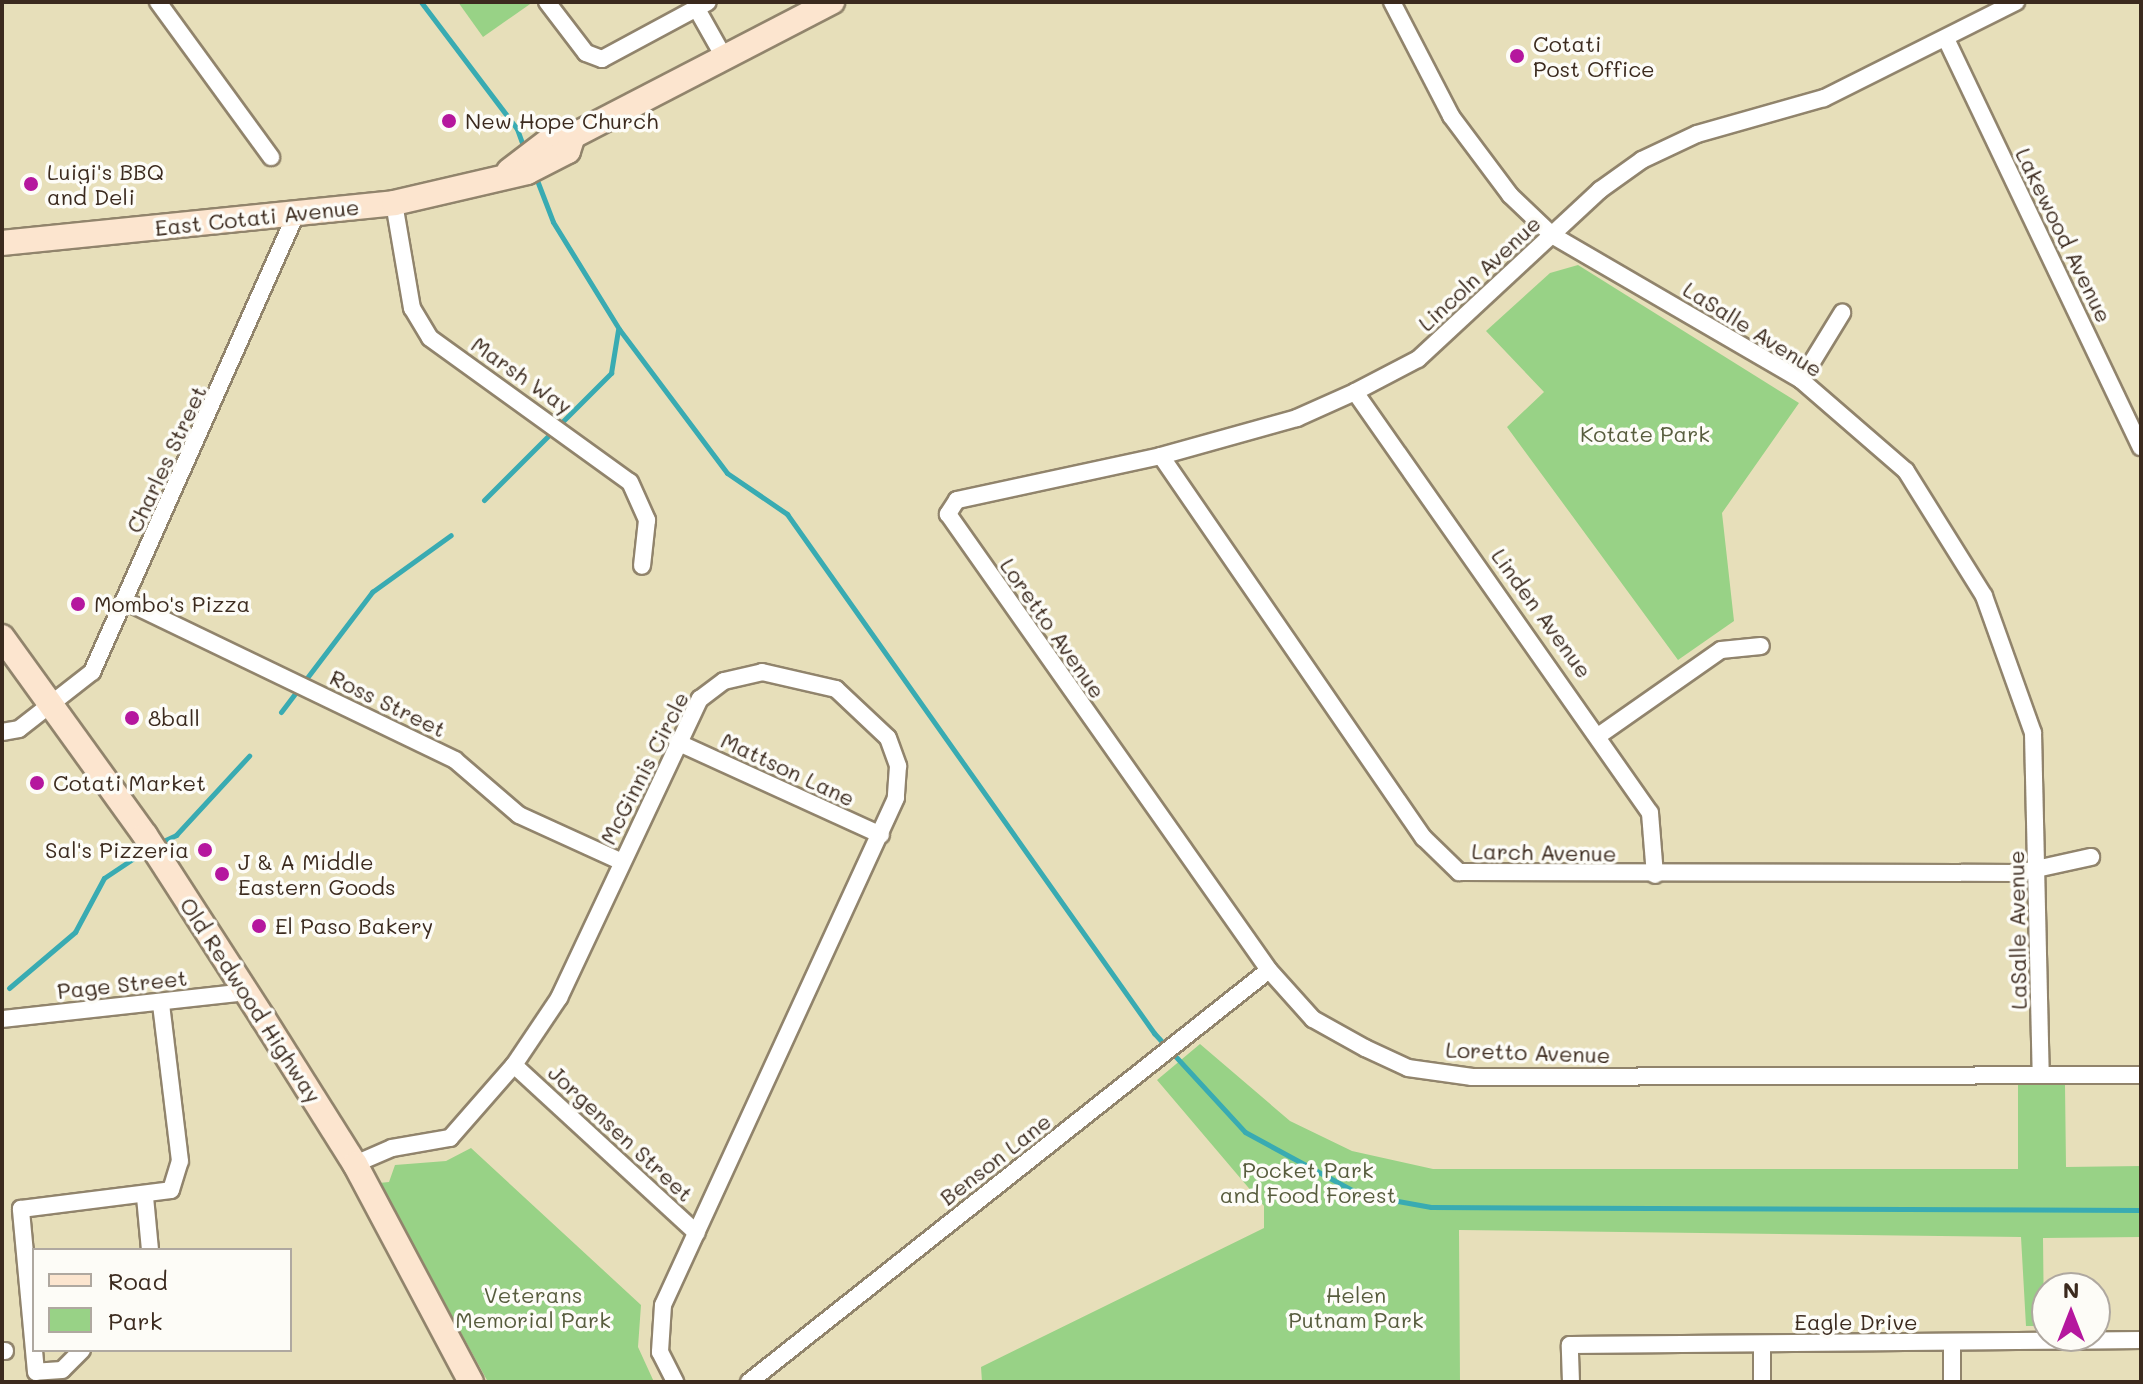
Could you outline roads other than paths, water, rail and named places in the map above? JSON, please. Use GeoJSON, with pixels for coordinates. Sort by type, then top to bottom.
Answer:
{"type":"FeatureCollection","features":[{"type":"Feature","properties":{"kind":"main road","name":"East Cotati Avenue"},"geometry":{"type":"LineString","coordinates":[[2,243],[394,203],[509,171],[832,2]]}},
{"type":"Feature","properties":{"kind":"main road","name":"Old Redwood Highway"},"geometry":{"type":"LineString","coordinates":[[2,637],[162,860],[355,1164],[471,1382]]}},
{"type":"Feature","properties":{"kind":"street"},"geometry":{"type":"LineString","coordinates":[[158,2],[271,157]]}},
{"type":"Feature","properties":{"kind":"street"},"geometry":{"type":"LineString","coordinates":[[547,2],[586,53],[602,59],[703,6],[725,59]]}},
{"type":"Feature","properties":{"kind":"street","name":"LaSalle Avenue"},"geometry":{"type":"LineString","coordinates":[[1392,2],[1468,141],[1552,235],[1801,380],[1906,471],[1984,596],[2033,733],[2039,872],[2041,1075]]}},
{"type":"Feature","properties":{"kind":"street","name":"Lincoln Avenue"},"geometry":{"type":"LineString","coordinates":[[948,514],[957,500],[1161,456],[1297,418],[1355,392],[1418,359],[1552,235],[1642,160],[1697,134],[1824,98],[1947,41],[2016,2]]}},
{"type":"Feature","properties":{"kind":"street","name":"Lakewood Avenue"},"geometry":{"type":"LineString","coordinates":[[1947,41],[2141,447]]}},
{"type":"Feature","properties":{"kind":"street","name":"Marsh Way"},"geometry":{"type":"LineString","coordinates":[[394,203],[412,308],[430,338],[545,415],[630,482],[647,520],[642,566]]}},
{"type":"Feature","properties":{"kind":"street","name":"Charles Street"},"geometry":{"type":"LineString","coordinates":[[2,732],[50,705],[92,672],[296,214]]}},
{"type":"Feature","properties":{"kind":"street"},"geometry":{"type":"LineString","coordinates":[[1801,380],[1842,313]]}},
{"type":"Feature","properties":{"kind":"street","name":"Linden Avenue"},"geometry":{"type":"LineString","coordinates":[[1355,392],[1601,734],[1650,813],[1655,875]]}},
{"type":"Feature","properties":{"kind":"street","name":"Larch Avenue"},"geometry":{"type":"LineString","coordinates":[[1161,456],[1443,860],[1478,878],[2039,872],[2091,857]]}},
{"type":"Feature","properties":{"kind":"street","name":"Loretto Avenue"},"geometry":{"type":"LineString","coordinates":[[948,514],[1269,970],[1313,1019],[1365,1048],[1408,1068],[1472,1077],[2041,1075]]}},
{"type":"Feature","properties":{"kind":"street","name":"Ross Street"},"geometry":{"type":"LineString","coordinates":[[125,601],[455,760],[519,815],[620,861]]}},
{"type":"Feature","properties":{"kind":"street"},"geometry":{"type":"LineString","coordinates":[[1601,734],[1721,650],[1761,646]]}},
{"type":"Feature","properties":{"kind":"street","name":"McGinnis Circle"},"geometry":{"type":"LineString","coordinates":[[355,1164],[392,1148],[450,1138],[514,1065],[559,998],[620,861],[700,699],[724,681],[762,672],[836,689],[888,738],[898,766],[896,798],[663,1305],[657,1335],[675,1382]]}},
{"type":"Feature","properties":{"kind":"street","name":"Mattson Lane"},"geometry":{"type":"LineString","coordinates":[[677,742],[881,835]]}},
{"type":"Feature","properties":{"kind":"street","name":"Benson Lane"},"geometry":{"type":"LineString","coordinates":[[749,1382],[1269,970]]}},
{"type":"Feature","properties":{"kind":"street","name":"Page Street"},"geometry":{"type":"LineString","coordinates":[[2,1019],[246,992]]}},
{"type":"Feature","properties":{"kind":"street"},"geometry":{"type":"LineString","coordinates":[[32,1329],[21,1209],[145,1197],[171,1190],[180,1161],[161,1003]]}},
{"type":"Feature","properties":{"kind":"street","name":"Jorgensen Street"},"geometry":{"type":"LineString","coordinates":[[514,1065],[697,1233]]}},
{"type":"Feature","properties":{"kind":"street"},"geometry":{"type":"LineString","coordinates":[[2041,1075],[2141,1075]]}},
{"type":"Feature","properties":{"kind":"street"},"geometry":{"type":"LineString","coordinates":[[145,1197],[150,1248]]}},
{"type":"Feature","properties":{"kind":"street","name":"Eagle Drive"},"geometry":{"type":"LineString","coordinates":[[1571,1382],[1570,1345],[2141,1340]]}},
{"type":"Feature","properties":{"kind":"street"},"geometry":{"type":"LineString","coordinates":[[1762,1344],[1762,1382]]}},
{"type":"Feature","properties":{"kind":"street"},"geometry":{"type":"LineString","coordinates":[[1952,1344],[1952,1382]]}},
{"type":"Feature","properties":{"kind":"street"},"geometry":{"type":"LineString","coordinates":[[34,1352],[36,1372],[62,1370],[80,1352]]}},
{"type":"Feature","properties":{"kind":"waterway"},"geometry":{"type":"LineString","coordinates":[[421,2],[517,129],[525,151]]}},
{"type":"Feature","properties":{"kind":"waterway"},"geometry":{"type":"LineString","coordinates":[[535,175],[553,222],[619,329],[727,473],[787,514],[1154,1033],[1245,1132],[1359,1194],[1431,1207],[2141,1210]]}},
{"type":"Feature","properties":{"kind":"waterway"},"geometry":{"type":"LineString","coordinates":[[484,500],[611,373],[618,330]]}},
{"type":"Feature","properties":{"kind":"waterway"},"geometry":{"type":"LineString","coordinates":[[281,712],[372,592],[451,535]]}},
{"type":"Feature","properties":{"kind":"waterway"},"geometry":{"type":"LineString","coordinates":[[159,843],[176,835],[249,756]]}},
{"type":"Feature","properties":{"kind":"waterway"},"geometry":{"type":"LineString","coordinates":[[9,988],[75,932],[104,878],[146,850]]}},
{"type":"Feature","properties":{"kind":"place","name":"Cotati Post Office"},"geometry":{"type":"Point","coordinates":[1517,56]}},
{"type":"Feature","properties":{"kind":"place","name":"New Hope Church"},"geometry":{"type":"Point","coordinates":[449,121]}},
{"type":"Feature","properties":{"kind":"place","name":"Luigi's BBQ and Deli"},"geometry":{"type":"Point","coordinates":[31,184]}},
{"type":"Feature","properties":{"kind":"place","name":"Mombo's Pizza"},"geometry":{"type":"Point","coordinates":[78,604]}},
{"type":"Feature","properties":{"kind":"place","name":"8ball"},"geometry":{"type":"Point","coordinates":[132,718]}},
{"type":"Feature","properties":{"kind":"place","name":"Cotati Market"},"geometry":{"type":"Point","coordinates":[37,783]}},
{"type":"Feature","properties":{"kind":"place","name":"Sal's Pizzeria"},"geometry":{"type":"Point","coordinates":[205,850]}},
{"type":"Feature","properties":{"kind":"place","name":"J & A Middle Eastern Goods"},"geometry":{"type":"Point","coordinates":[222,874]}},
{"type":"Feature","properties":{"kind":"place","name":"El Paso Bakery"},"geometry":{"type":"Point","coordinates":[259,926]}},
{"type":"Feature","properties":{"kind":"park label","name":"Kotate Park"},"geometry":{"type":"Point","coordinates":[1645,434]}},
{"type":"Feature","properties":{"kind":"park label","name":"Pocket Park and Food Forest"},"geometry":{"type":"Point","coordinates":[1308,1182]}},
{"type":"Feature","properties":{"kind":"park label","name":"Veterans Memorial Park"},"geometry":{"type":"Point","coordinates":[533,1306]}},
{"type":"Feature","properties":{"kind":"park label","name":"Helen Putnam Park"},"geometry":{"type":"Point","coordinates":[1356,1306]}}]}
